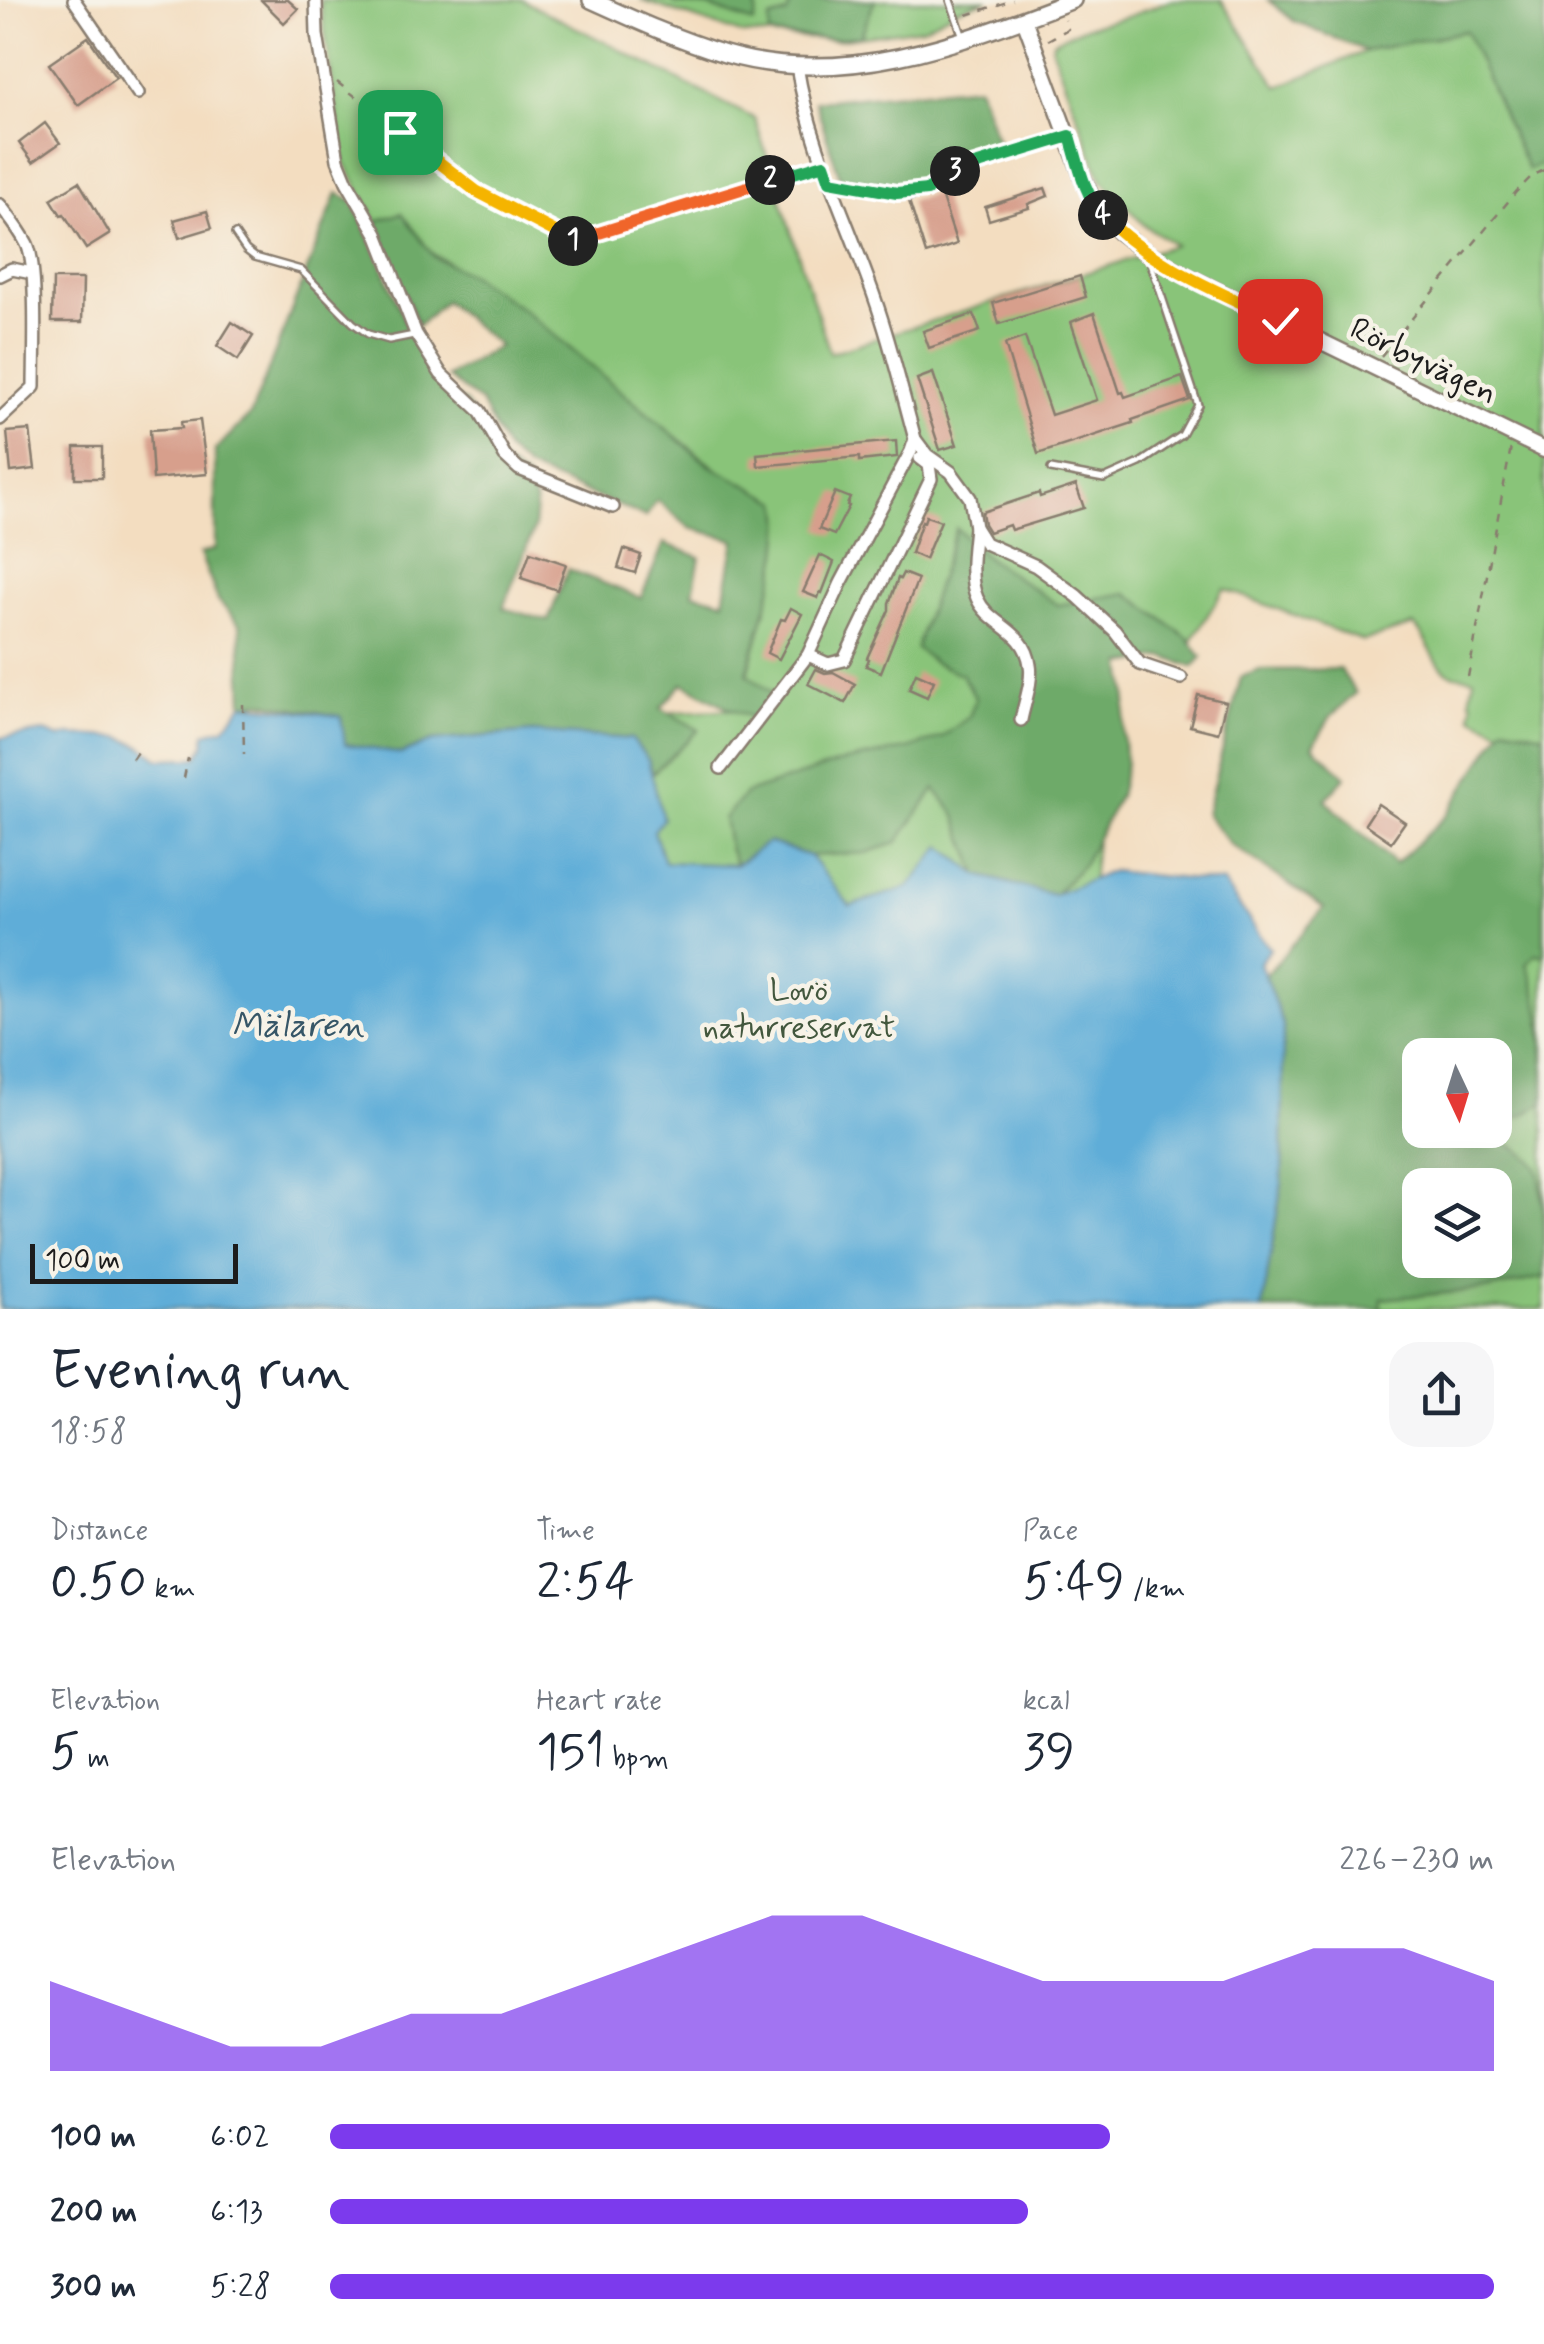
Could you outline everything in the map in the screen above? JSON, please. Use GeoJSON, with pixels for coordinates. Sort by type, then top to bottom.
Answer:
{"type":"FeatureCollection","features":[{"type":"Feature","properties":{"kind":"main road"},"geometry":{"type":"LineString","coordinates":[[591,0],[665,34],[728,55],[797,66],[858,64],[909,56],[1073,0]]}},
{"type":"Feature","properties":{"kind":"street"},"geometry":{"type":"LineString","coordinates":[[74,0],[138,93]]}},
{"type":"Feature","properties":{"kind":"street"},"geometry":{"type":"LineString","coordinates":[[316,0],[317,36],[338,160],[377,234],[416,334],[441,374],[480,411],[505,456],[518,469],[613,507]]}},
{"type":"Feature","properties":{"kind":"street","name":"Rörbyvägen"},"geometry":{"type":"LineString","coordinates":[[1024,19],[1084,181],[1097,210],[1119,232],[1187,276],[1544,450]]}},
{"type":"Feature","properties":{"kind":"street"},"geometry":{"type":"LineString","coordinates":[[797,66],[824,164],[876,301],[913,445],[929,465],[931,479],[844,660],[828,664],[808,655]]}},
{"type":"Feature","properties":{"kind":"street"},"geometry":{"type":"LineString","coordinates":[[0,205],[28,247],[34,386],[0,419]]}},
{"type":"Feature","properties":{"kind":"street"},"geometry":{"type":"LineString","coordinates":[[0,275],[12,269],[32,273]]}},
{"type":"Feature","properties":{"kind":"street"},"geometry":{"type":"LineString","coordinates":[[913,445],[951,472],[970,498],[975,527],[971,562],[977,600],[1023,642],[1031,668],[1021,720]]}},
{"type":"Feature","properties":{"kind":"street"},"geometry":{"type":"LineString","coordinates":[[721,768],[808,655],[913,445]]}},
{"type":"Feature","properties":{"kind":"street"},"geometry":{"type":"LineString","coordinates":[[975,527],[985,542],[1036,566],[1076,596],[1115,631],[1140,664],[1181,678]]}},
{"type":"Feature","properties":{"kind":"lane"},"geometry":{"type":"LineString","coordinates":[[950,0],[964,40]]}},
{"type":"Feature","properties":{"kind":"lane"},"geometry":{"type":"LineString","coordinates":[[830,181],[897,193],[927,190],[956,170],[1070,136]]}},
{"type":"Feature","properties":{"kind":"lane"},"geometry":{"type":"LineString","coordinates":[[235,234],[255,257],[302,270],[353,324],[368,334],[390,340],[416,334]]}},
{"type":"Feature","properties":{"kind":"lane"},"geometry":{"type":"LineString","coordinates":[[1052,468],[1104,479],[1140,463],[1182,435],[1198,405],[1148,254]]}},
{"type":"Feature","properties":{"kind":"path"},"geometry":{"type":"LineString","coordinates":[[956,19],[1013,0]]}},
{"type":"Feature","properties":{"kind":"path"},"geometry":{"type":"LineString","coordinates":[[1035,45],[1068,29]]}},
{"type":"Feature","properties":{"kind":"path"},"geometry":{"type":"LineString","coordinates":[[324,72],[476,191],[571,242],[824,164]]}},
{"type":"Feature","properties":{"kind":"path"},"geometry":{"type":"LineString","coordinates":[[1373,365],[1516,192],[1544,170]]}},
{"type":"Feature","properties":{"kind":"path"},"geometry":{"type":"LineString","coordinates":[[1468,677],[1513,435]]}},
{"type":"Feature","properties":{"kind":"path"},"geometry":{"type":"LineString","coordinates":[[243,704],[244,754]]}},
{"type":"Feature","properties":{"kind":"path"},"geometry":{"type":"LineString","coordinates":[[132,759],[141,746]]}},
{"type":"Feature","properties":{"kind":"path"},"geometry":{"type":"LineString","coordinates":[[184,778],[188,758]]}},
{"type":"Feature","properties":{"kind":"green space","name":"Lovö naturreservat"},"geometry":{"type":"Polygon","coordinates":[[[320,0],[522,0],[755,119],[830,353],[1175,245],[1144,225],[1101,179],[1052,49],[1053,41],[1170,0],[1221,0],[1278,87],[1366,51],[1466,31],[1514,138],[1544,129],[1544,1309],[0,1309],[0,796],[596,744],[638,731],[657,713],[738,709],[767,605],[772,536],[732,481],[569,352],[444,260],[386,218],[376,221],[344,161],[320,0]],[[1224,589],[1189,645],[1113,650],[1089,919],[1242,1010],[1377,949],[1502,731],[1471,716],[1474,678],[1443,669],[1414,625],[1363,641],[1224,589]]]}},
{"type":"Feature","properties":{"kind":"green space"},"geometry":{"type":"Polygon","coordinates":[[[640,0],[988,0],[960,8],[922,28],[837,40],[741,34],[640,0]]]}},
{"type":"Feature","properties":{"kind":"green space"},"geometry":{"type":"Polygon","coordinates":[[[673,0],[754,0],[757,11],[754,23],[709,7],[675,4],[673,0]]]}},
{"type":"Feature","properties":{"kind":"green space"},"geometry":{"type":"Polygon","coordinates":[[[792,0],[875,0],[861,36],[834,39],[769,35],[770,19],[787,14],[792,0]]]}},
{"type":"Feature","properties":{"kind":"green space"},"geometry":{"type":"Polygon","coordinates":[[[1268,0],[1544,0],[1544,162],[1528,170],[1466,31],[1366,51],[1295,22],[1268,0]]]}},
{"type":"Feature","properties":{"kind":"green space"},"geometry":{"type":"Polygon","coordinates":[[[978,86],[1000,150],[948,168],[915,187],[840,178],[815,101],[978,86]]]}},
{"type":"Feature","properties":{"kind":"green space"},"geometry":{"type":"Polygon","coordinates":[[[337,193],[352,200],[411,336],[434,379],[466,403],[502,461],[527,479],[536,504],[534,529],[503,608],[548,621],[568,569],[641,598],[664,543],[700,557],[693,593],[724,601],[735,540],[690,528],[657,500],[646,517],[528,469],[506,450],[481,403],[447,377],[499,346],[445,301],[418,326],[376,221],[402,213],[434,257],[469,274],[524,310],[709,465],[779,502],[777,564],[747,674],[773,694],[753,718],[683,683],[661,708],[699,730],[652,774],[648,760],[631,739],[532,732],[432,741],[401,754],[344,744],[340,716],[260,702],[243,704],[240,625],[218,600],[200,554],[215,549],[215,450],[251,414],[337,193]]]}},
{"type":"Feature","properties":{"kind":"green space"},"geometry":{"type":"Polygon","coordinates":[[[956,528],[989,559],[1058,605],[1127,593],[1188,638],[1202,657],[1193,667],[1164,657],[1123,664],[1127,697],[1123,731],[1126,764],[1119,796],[1084,863],[1054,895],[978,875],[955,814],[935,789],[897,843],[866,853],[810,856],[768,842],[736,865],[724,818],[746,793],[845,761],[911,748],[942,737],[969,717],[976,699],[962,675],[933,662],[916,648],[956,528]]]}},
{"type":"Feature","properties":{"kind":"green space"},"geometry":{"type":"Polygon","coordinates":[[[1340,669],[1356,693],[1331,716],[1313,746],[1346,776],[1325,800],[1395,864],[1446,816],[1504,726],[1544,734],[1544,954],[1535,954],[1527,964],[1540,1013],[1544,1103],[1519,1117],[1512,1115],[1512,1038],[1402,1038],[1402,1148],[1512,1147],[1533,1162],[1541,1188],[1544,1277],[1490,1289],[1382,1299],[1381,1309],[1262,1309],[1282,1182],[1283,1025],[1265,976],[1324,908],[1230,844],[1206,814],[1241,677],[1260,670],[1340,669]]]}},
{"type":"Feature","properties":{"kind":"water","name":"Mälaren"},"geometry":{"type":"Polygon","coordinates":[[[243,704],[341,716],[345,744],[401,754],[432,741],[532,732],[632,739],[648,760],[663,819],[654,831],[664,862],[736,865],[768,842],[810,856],[850,906],[909,887],[942,846],[978,875],[1054,895],[1112,871],[1223,883],[1270,949],[1260,963],[1283,1025],[1282,1182],[1262,1309],[0,1309],[0,738],[45,732],[60,738],[121,737],[159,759],[196,758],[204,746],[205,733],[224,728],[243,704]]]}},
{"type":"Feature","properties":{"kind":"building"},"geometry":{"type":"Polygon","coordinates":[[[261,0],[288,0],[298,9],[284,23],[261,0]]]}},
{"type":"Feature","properties":{"kind":"building"},"geometry":{"type":"Polygon","coordinates":[[[88,37],[116,78],[78,105],[49,64],[88,37]]]}},
{"type":"Feature","properties":{"kind":"building"},"geometry":{"type":"Polygon","coordinates":[[[45,123],[60,143],[33,162],[19,143],[45,123]]]}},
{"type":"Feature","properties":{"kind":"building"},"geometry":{"type":"Polygon","coordinates":[[[79,182],[110,234],[86,249],[51,199],[79,182]]]}},
{"type":"Feature","properties":{"kind":"building"},"geometry":{"type":"Polygon","coordinates":[[[1045,188],[1048,196],[1028,204],[1029,208],[989,220],[985,207],[1045,188]]]}},
{"type":"Feature","properties":{"kind":"building"},"geometry":{"type":"Polygon","coordinates":[[[940,192],[957,244],[926,254],[909,201],[940,192]]]}},
{"type":"Feature","properties":{"kind":"building"},"geometry":{"type":"Polygon","coordinates":[[[207,211],[212,228],[179,238],[174,220],[207,211]]]}},
{"type":"Feature","properties":{"kind":"building"},"geometry":{"type":"Polygon","coordinates":[[[1080,276],[1086,297],[999,324],[993,303],[1080,276]]]}},
{"type":"Feature","properties":{"kind":"building"},"geometry":{"type":"Polygon","coordinates":[[[53,279],[83,279],[82,322],[52,322],[53,279]]]}},
{"type":"Feature","properties":{"kind":"building"},"geometry":{"type":"Polygon","coordinates":[[[1094,313],[1120,393],[1125,397],[1182,377],[1190,400],[1038,454],[1005,344],[1025,337],[1051,415],[1097,400],[1071,322],[1094,313]]]}},
{"type":"Feature","properties":{"kind":"building"},"geometry":{"type":"Polygon","coordinates":[[[974,314],[980,331],[929,348],[923,331],[974,314]]]}},
{"type":"Feature","properties":{"kind":"building"},"geometry":{"type":"Polygon","coordinates":[[[232,322],[253,336],[238,360],[217,346],[232,322]]]}},
{"type":"Feature","properties":{"kind":"building"},"geometry":{"type":"Polygon","coordinates":[[[933,373],[957,445],[940,450],[917,379],[933,373]]]}},
{"type":"Feature","properties":{"kind":"building"},"geometry":{"type":"Polygon","coordinates":[[[200,420],[207,474],[153,479],[150,430],[182,428],[181,422],[200,420]]]}},
{"type":"Feature","properties":{"kind":"building"},"geometry":{"type":"Polygon","coordinates":[[[30,430],[35,469],[11,472],[7,432],[30,430]]]}},
{"type":"Feature","properties":{"kind":"building"},"geometry":{"type":"Polygon","coordinates":[[[896,441],[897,457],[758,466],[757,454],[896,441]]]}},
{"type":"Feature","properties":{"kind":"building"},"geometry":{"type":"Polygon","coordinates":[[[75,447],[102,447],[102,478],[75,478],[75,447]]]}},
{"type":"Feature","properties":{"kind":"building"},"geometry":{"type":"Polygon","coordinates":[[[1076,485],[1084,508],[1011,530],[1009,525],[989,532],[984,524],[982,512],[1076,485]]]}},
{"type":"Feature","properties":{"kind":"building"},"geometry":{"type":"Polygon","coordinates":[[[835,492],[850,498],[834,535],[819,529],[835,492]]]}},
{"type":"Feature","properties":{"kind":"building"},"geometry":{"type":"Polygon","coordinates":[[[926,516],[941,521],[925,559],[911,553],[926,516]]]}},
{"type":"Feature","properties":{"kind":"building"},"geometry":{"type":"Polygon","coordinates":[[[624,549],[641,555],[635,573],[618,568],[624,549]]]}},
{"type":"Feature","properties":{"kind":"building"},"geometry":{"type":"Polygon","coordinates":[[[530,552],[566,564],[557,590],[521,578],[530,552]]]}},
{"type":"Feature","properties":{"kind":"building"},"geometry":{"type":"Polygon","coordinates":[[[820,555],[834,562],[818,598],[803,592],[820,555]]]}},
{"type":"Feature","properties":{"kind":"building"},"geometry":{"type":"Polygon","coordinates":[[[903,573],[918,579],[881,672],[866,666],[867,658],[903,573]]]}},
{"type":"Feature","properties":{"kind":"building"},"geometry":{"type":"Polygon","coordinates":[[[791,608],[802,614],[779,659],[767,653],[781,619],[785,620],[791,608]]]}},
{"type":"Feature","properties":{"kind":"building"},"geometry":{"type":"Polygon","coordinates":[[[816,669],[833,672],[855,684],[845,703],[808,684],[816,669]]]}},
{"type":"Feature","properties":{"kind":"building"},"geometry":{"type":"Polygon","coordinates":[[[916,673],[934,681],[927,697],[909,689],[916,673]]]}},
{"type":"Feature","properties":{"kind":"building"},"geometry":{"type":"Polygon","coordinates":[[[1198,695],[1226,702],[1218,733],[1190,726],[1198,695]]]}},
{"type":"Feature","properties":{"kind":"building"},"geometry":{"type":"Polygon","coordinates":[[[1378,804],[1405,822],[1391,842],[1365,824],[1378,804]]]}},
{"type":"Feature","properties":{"kind":"route"},"geometry":{"type":"LineString","coordinates":[[400,132],[476,191],[571,242],[824,164],[830,181],[897,193],[927,190],[956,170],[1070,136],[1097,210],[1119,232],[1187,276],[1280,321]]}}]}
